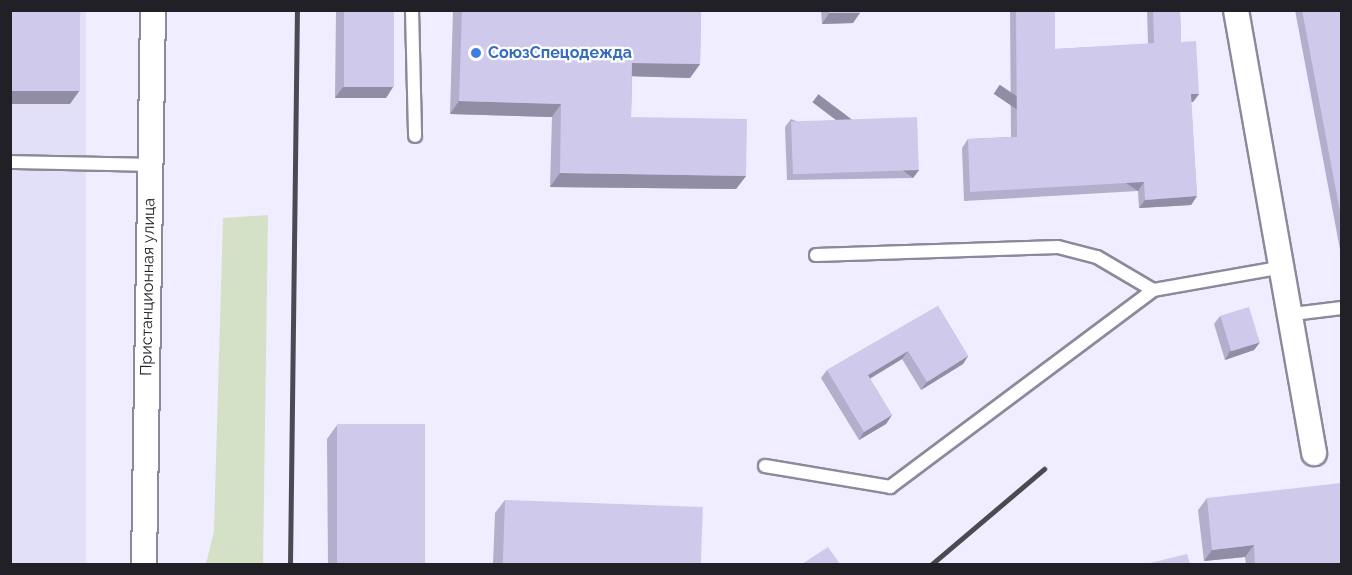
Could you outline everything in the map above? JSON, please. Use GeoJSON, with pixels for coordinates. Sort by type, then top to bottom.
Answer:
{"type":"FeatureCollection","features":[{"type":"Feature","properties":{"kind":"street","name":"Пристанционная улица"},"geometry":{"type":"LineString","coordinates":[[144,564],[153,10]]}},
{"type":"Feature","properties":{"kind":"street"},"geometry":{"type":"LineString","coordinates":[[1236,10],[1293,314],[1314,453]]}},
{"type":"Feature","properties":{"kind":"lane"},"geometry":{"type":"LineString","coordinates":[[412,10],[415,136]]}},
{"type":"Feature","properties":{"kind":"lane"},"geometry":{"type":"LineString","coordinates":[[10,162],[150,165]]}},
{"type":"Feature","properties":{"kind":"lane"},"geometry":{"type":"LineString","coordinates":[[816,255],[1058,247],[1097,257],[1153,290]]}},
{"type":"Feature","properties":{"kind":"lane"},"geometry":{"type":"LineString","coordinates":[[765,466],[890,488],[1153,290],[1284,267]]}},
{"type":"Feature","properties":{"kind":"lane"},"geometry":{"type":"LineString","coordinates":[[1293,314],[1341,308]]}},
{"type":"Feature","properties":{"kind":"shaded area"},"geometry":{"type":"Polygon","coordinates":[[[10,11],[86,11],[86,564],[10,564],[10,11]]]}},
{"type":"Feature","properties":{"kind":"green space"},"geometry":{"type":"Polygon","coordinates":[[[268,215],[263,564],[206,564],[214,531],[223,218],[268,215]]]}},
{"type":"Feature","properties":{"kind":"building"},"geometry":{"type":"Polygon","coordinates":[[[10,10],[80,10],[80,91],[10,91],[10,10]]]}},
{"type":"Feature","properties":{"kind":"building"},"geometry":{"type":"Polygon","coordinates":[[[344,10],[394,10],[394,87],[344,87],[344,10]]]}},
{"type":"Feature","properties":{"kind":"building"},"geometry":{"type":"Polygon","coordinates":[[[462,10],[701,10],[700,64],[632,63],[631,117],[747,119],[746,176],[560,173],[561,104],[459,101],[462,10]]]}},
{"type":"Feature","properties":{"kind":"building"},"geometry":{"type":"Polygon","coordinates":[[[829,10],[860,10],[860,13],[829,13],[829,10]]]}},
{"type":"Feature","properties":{"kind":"building"},"geometry":{"type":"Polygon","coordinates":[[[1016,10],[1055,10],[1055,49],[1154,43],[1153,10],[1180,10],[1181,42],[1196,41],[1199,94],[1191,94],[1197,196],[1145,200],[1144,182],[970,192],[968,139],[1017,137],[1016,10]]]}},
{"type":"Feature","properties":{"kind":"building"},"geometry":{"type":"Polygon","coordinates":[[[1302,10],[1341,10],[1341,217],[1302,10]]]}},
{"type":"Feature","properties":{"kind":"building"},"geometry":{"type":"Polygon","coordinates":[[[917,117],[919,170],[793,174],[791,121],[917,117]]]}},
{"type":"Feature","properties":{"kind":"building"},"geometry":{"type":"Polygon","coordinates":[[[938,306],[968,356],[927,382],[908,351],[868,375],[892,415],[864,432],[827,370],[938,306]]]}},
{"type":"Feature","properties":{"kind":"building"},"geometry":{"type":"Polygon","coordinates":[[[1249,307],[1260,342],[1231,351],[1220,316],[1249,307]]]}},
{"type":"Feature","properties":{"kind":"building"},"geometry":{"type":"Polygon","coordinates":[[[337,424],[425,424],[425,564],[337,564],[337,424]]]}},
{"type":"Feature","properties":{"kind":"building"},"geometry":{"type":"Polygon","coordinates":[[[1341,483],[1341,564],[1255,564],[1254,545],[1212,550],[1207,498],[1341,483]]]}},
{"type":"Feature","properties":{"kind":"building"},"geometry":{"type":"Polygon","coordinates":[[[505,500],[703,507],[701,564],[503,564],[505,500]]]}},
{"type":"Feature","properties":{"kind":"building"},"geometry":{"type":"Polygon","coordinates":[[[828,547],[840,564],[802,564],[828,547]]]}},
{"type":"Feature","properties":{"kind":"building"},"geometry":{"type":"Polygon","coordinates":[[[1187,554],[1190,564],[1146,564],[1187,554]]]}},
{"type":"Feature","properties":{"kind":"railway"},"geometry":{"type":"LineString","coordinates":[[290,564],[297,10]]}},
{"type":"Feature","properties":{"kind":"railway"},"geometry":{"type":"LineString","coordinates":[[932,564],[1044,469]]}},
{"type":"Feature","properties":{"kind":"place","name":"СоюзСпецодежда"},"geometry":{"type":"Point","coordinates":[476,53]}}]}
